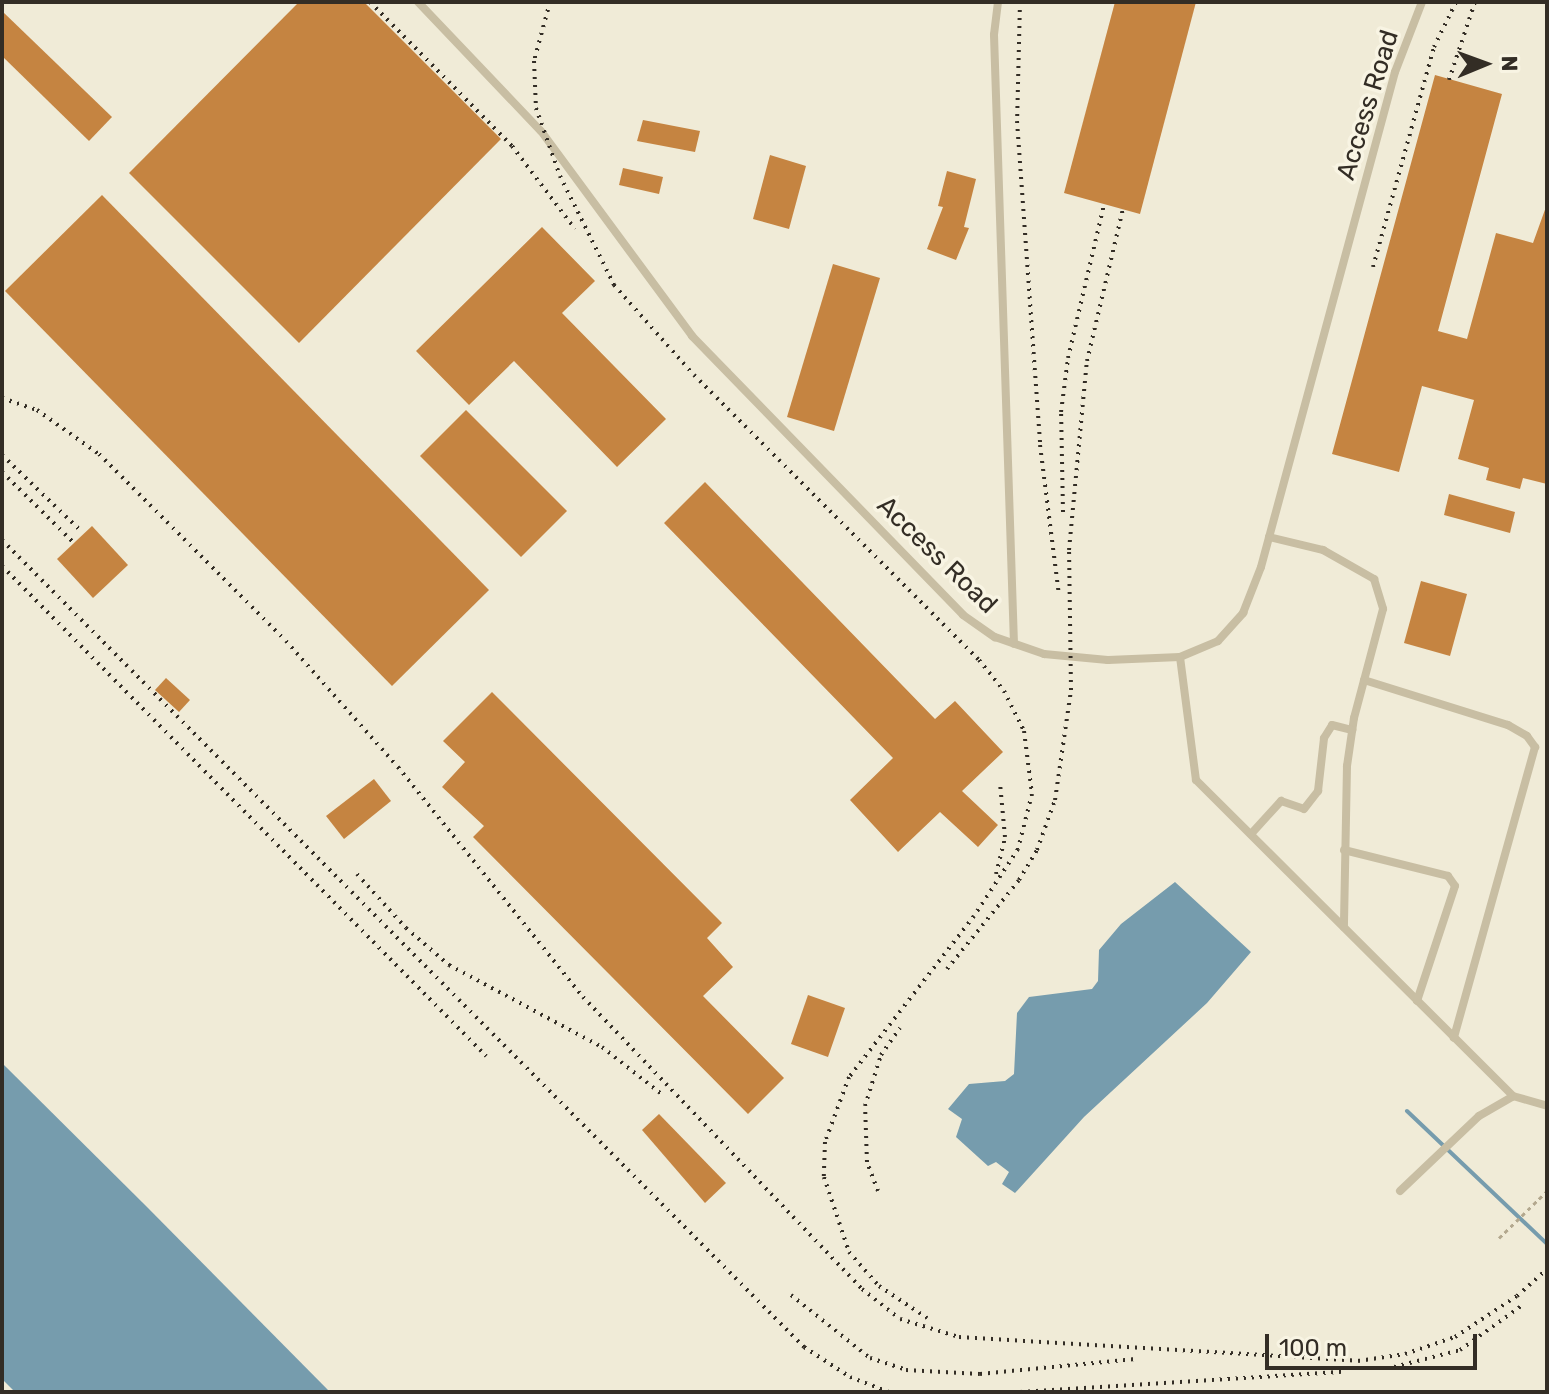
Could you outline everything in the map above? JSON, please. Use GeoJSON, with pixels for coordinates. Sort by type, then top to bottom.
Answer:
{"type":"FeatureCollection","features":[{"type":"Feature","properties":{"kind":"lane","name":"Access Road"},"geometry":{"type":"LineString","coordinates":[[418,2],[541,131],[692,336],[963,615],[1014,644],[1073,658],[1180,657],[1218,641],[1243,613],[1269,537],[1395,72],[1422,2]]}},
{"type":"Feature","properties":{"kind":"lane"},"geometry":{"type":"LineString","coordinates":[[998,2],[994,35],[1014,644]]}},
{"type":"Feature","properties":{"kind":"lane"},"geometry":{"type":"LineString","coordinates":[[1269,537],[1323,550],[1374,579],[1383,609],[1352,730],[1344,850],[1344,927]]}},
{"type":"Feature","properties":{"kind":"lane"},"geometry":{"type":"LineString","coordinates":[[1180,657],[1196,780],[1513,1096],[1547,1106]]}},
{"type":"Feature","properties":{"kind":"lane"},"geometry":{"type":"LineString","coordinates":[[1364,680],[1508,725],[1527,736],[1535,747],[1454,1038]]}},
{"type":"Feature","properties":{"kind":"lane"},"geometry":{"type":"LineString","coordinates":[[1251,834],[1281,801],[1304,809],[1318,791],[1324,738],[1332,725],[1352,730]]}},
{"type":"Feature","properties":{"kind":"lane"},"geometry":{"type":"LineString","coordinates":[[1344,850],[1448,876],[1455,886],[1417,1001]]}},
{"type":"Feature","properties":{"kind":"lane"},"geometry":{"type":"LineString","coordinates":[[1400,1191],[1479,1116],[1513,1096]]}},
{"type":"Feature","properties":{"kind":"path"},"geometry":{"type":"LineString","coordinates":[[1499,1238],[1547,1191]]}},
{"type":"Feature","properties":{"kind":"water"},"geometry":{"type":"Polygon","coordinates":[[[1175,882],[1251,952],[1207,1003],[1084,1117],[1015,1193],[1002,1184],[1009,1172],[996,1162],[988,1166],[956,1137],[962,1119],[948,1109],[969,1084],[1005,1081],[1014,1074],[1017,1013],[1029,997],[1092,989],[1098,981],[1099,950],[1121,924],[1175,882]]]}},
{"type":"Feature","properties":{"kind":"water"},"geometry":{"type":"Polygon","coordinates":[[[2,1063],[330,1392],[15,1392],[2,1379],[2,1063]]]}},
{"type":"Feature","properties":{"kind":"building"},"geometry":{"type":"Polygon","coordinates":[[[299,2],[364,2],[501,139],[299,343],[129,173],[299,2]]]}},
{"type":"Feature","properties":{"kind":"building"},"geometry":{"type":"Polygon","coordinates":[[[1115,2],[1196,2],[1140,214],[1064,193],[1115,2]]]}},
{"type":"Feature","properties":{"kind":"building"},"geometry":{"type":"Polygon","coordinates":[[[2,11],[112,117],[89,141],[2,56],[2,11]]]}},
{"type":"Feature","properties":{"kind":"building"},"geometry":{"type":"Polygon","coordinates":[[[1435,75],[1502,94],[1438,331],[1467,339],[1496,233],[1533,243],[1547,204],[1547,484],[1523,478],[1520,489],[1486,480],[1489,468],[1458,459],[1474,400],[1422,386],[1399,472],[1332,454],[1435,75]]]}},
{"type":"Feature","properties":{"kind":"building"},"geometry":{"type":"Polygon","coordinates":[[[643,120],[700,131],[695,152],[637,141],[643,120]]]}},
{"type":"Feature","properties":{"kind":"building"},"geometry":{"type":"Polygon","coordinates":[[[770,155],[806,166],[789,229],[753,219],[770,155]]]}},
{"type":"Feature","properties":{"kind":"building"},"geometry":{"type":"Polygon","coordinates":[[[623,168],[663,177],[659,194],[619,185],[623,168]]]}},
{"type":"Feature","properties":{"kind":"building"},"geometry":{"type":"Polygon","coordinates":[[[947,171],[976,179],[964,227],[969,228],[956,260],[927,249],[943,207],[938,206],[947,171]]]}},
{"type":"Feature","properties":{"kind":"building"},"geometry":{"type":"Polygon","coordinates":[[[102,195],[489,590],[392,686],[5,291],[102,195]]]}},
{"type":"Feature","properties":{"kind":"building"},"geometry":{"type":"Polygon","coordinates":[[[542,227],[595,281],[562,313],[666,419],[617,467],[514,361],[469,405],[416,351],[542,227]]]}},
{"type":"Feature","properties":{"kind":"building"},"geometry":{"type":"Polygon","coordinates":[[[833,264],[880,278],[834,431],[787,417],[833,264]]]}},
{"type":"Feature","properties":{"kind":"building"},"geometry":{"type":"Polygon","coordinates":[[[466,410],[567,511],[521,557],[420,456],[466,410]]]}},
{"type":"Feature","properties":{"kind":"building"},"geometry":{"type":"Polygon","coordinates":[[[705,482],[935,719],[955,701],[1003,752],[962,791],[998,825],[978,847],[940,812],[898,852],[850,800],[893,758],[664,523],[705,482]]]}},
{"type":"Feature","properties":{"kind":"building"},"geometry":{"type":"Polygon","coordinates":[[[1449,494],[1515,512],[1510,533],[1444,515],[1449,494]]]}},
{"type":"Feature","properties":{"kind":"building"},"geometry":{"type":"Polygon","coordinates":[[[92,526],[128,565],[93,598],[57,559],[92,526]]]}},
{"type":"Feature","properties":{"kind":"building"},"geometry":{"type":"Polygon","coordinates":[[[1421,581],[1467,594],[1450,656],[1404,643],[1421,581]]]}},
{"type":"Feature","properties":{"kind":"building"},"geometry":{"type":"Polygon","coordinates":[[[166,678],[190,700],[179,712],[155,690],[166,678]]]}},
{"type":"Feature","properties":{"kind":"building"},"geometry":{"type":"Polygon","coordinates":[[[492,692],[722,923],[707,938],[733,967],[703,996],[784,1078],[748,1114],[473,837],[484,826],[442,787],[465,762],[443,741],[492,692]]]}},
{"type":"Feature","properties":{"kind":"building"},"geometry":{"type":"Polygon","coordinates":[[[374,779],[391,801],[344,839],[326,816],[374,779]]]}},
{"type":"Feature","properties":{"kind":"building"},"geometry":{"type":"Polygon","coordinates":[[[808,995],[845,1008],[828,1057],[791,1044],[808,995]]]}},
{"type":"Feature","properties":{"kind":"building"},"geometry":{"type":"Polygon","coordinates":[[[659,1114],[726,1183],[705,1203],[642,1130],[659,1114]]]}},
{"type":"Feature","properties":{"kind":"waterway"},"geometry":{"type":"LineString","coordinates":[[1407,1111],[1547,1244]]}},
{"type":"Feature","properties":{"kind":"railway"},"geometry":{"type":"LineString","coordinates":[[370,2],[512,146],[575,229]]}},
{"type":"Feature","properties":{"kind":"railway"},"geometry":{"type":"LineString","coordinates":[[550,2],[534,61],[536,108],[560,176],[614,285],[694,375],[979,660],[1004,691],[1024,731],[1032,794],[1018,849],[974,916],[849,1077],[825,1142],[824,1177],[849,1252],[879,1286],[927,1318]]}},
{"type":"Feature","properties":{"kind":"railway"},"geometry":{"type":"LineString","coordinates":[[1020,2],[1017,121],[1040,445],[1059,596]]}},
{"type":"Feature","properties":{"kind":"railway"},"geometry":{"type":"LineString","coordinates":[[1373,267],[1434,47],[1456,2]]}},
{"type":"Feature","properties":{"kind":"railway"},"geometry":{"type":"LineString","coordinates":[[1449,80],[1475,2]]}},
{"type":"Feature","properties":{"kind":"railway"},"geometry":{"type":"LineString","coordinates":[[1063,512],[1061,412],[1068,358],[1104,204]]}},
{"type":"Feature","properties":{"kind":"railway"},"geometry":{"type":"LineString","coordinates":[[947,969],[1019,880],[1037,850],[1055,800],[1071,690],[1069,550],[1087,361],[1123,209]]}},
{"type":"Feature","properties":{"kind":"railway"},"geometry":{"type":"LineString","coordinates":[[2,398],[37,410],[99,454],[286,641],[398,767],[583,997],[862,1289],[900,1319],[959,1337],[1358,1361],[1405,1354],[1455,1337],[1517,1296],[1547,1269]]}},
{"type":"Feature","properties":{"kind":"railway"},"geometry":{"type":"LineString","coordinates":[[2,455],[81,531]]}},
{"type":"Feature","properties":{"kind":"railway"},"geometry":{"type":"LineString","coordinates":[[2,472],[73,542]]}},
{"type":"Feature","properties":{"kind":"railway"},"geometry":{"type":"LineString","coordinates":[[2,540],[804,1347],[850,1377],[889,1392]]}},
{"type":"Feature","properties":{"kind":"railway"},"geometry":{"type":"LineString","coordinates":[[2,566],[486,1056]]}},
{"type":"Feature","properties":{"kind":"railway"},"geometry":{"type":"LineString","coordinates":[[996,874],[1005,837],[1000,783]]}},
{"type":"Feature","properties":{"kind":"railway"},"geometry":{"type":"LineString","coordinates":[[357,874],[406,928],[449,965],[602,1047],[664,1096]]}},
{"type":"Feature","properties":{"kind":"railway"},"geometry":{"type":"LineString","coordinates":[[878,1191],[867,1162],[865,1106],[881,1055],[900,1028]]}},
{"type":"Feature","properties":{"kind":"railway"},"geometry":{"type":"LineString","coordinates":[[791,1295],[870,1358],[906,1370],[980,1374],[1135,1359]]}},
{"type":"Feature","properties":{"kind":"railway"},"geometry":{"type":"LineString","coordinates":[[1394,1367],[1460,1350],[1524,1304]]}},
{"type":"Feature","properties":{"kind":"railway"},"geometry":{"type":"LineString","coordinates":[[1020,1392],[1342,1372]]}}]}
